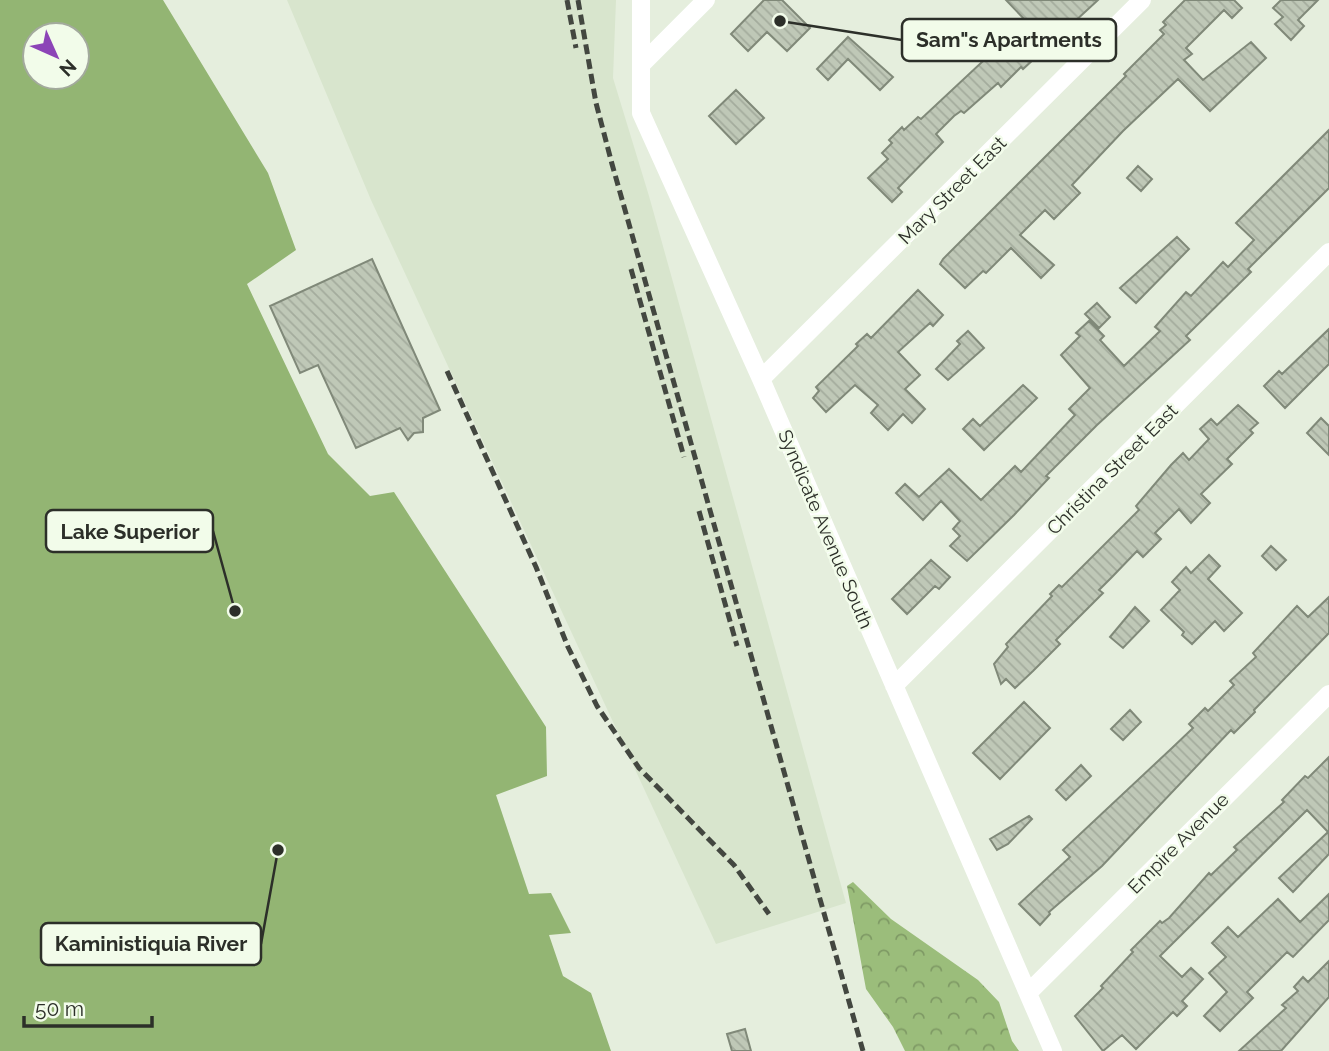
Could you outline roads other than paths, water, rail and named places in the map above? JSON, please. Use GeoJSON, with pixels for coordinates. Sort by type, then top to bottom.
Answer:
{"type":"FeatureCollection","features":[{"type":"Feature","properties":{"kind":"street","name":"Syndicate Avenue South"},"geometry":{"type":"LineString","coordinates":[[641,0],[641,113],[761,379],[1053,1051]]}},
{"type":"Feature","properties":{"kind":"street"},"geometry":{"type":"LineString","coordinates":[[641,65],[706,0]]}},
{"type":"Feature","properties":{"kind":"street","name":"Mary Street East"},"geometry":{"type":"LineString","coordinates":[[761,379],[1142,0]]}},
{"type":"Feature","properties":{"kind":"street","name":"Christina Street East"},"geometry":{"type":"LineString","coordinates":[[894,687],[1329,252]]}},
{"type":"Feature","properties":{"kind":"street","name":"Empire Avenue"},"geometry":{"type":"LineString","coordinates":[[1028,993],[1329,694]]}},
{"type":"Feature","properties":{"kind":"railway"},"geometry":{"type":"LineString","coordinates":[[567,0],[576,48]]}},
{"type":"Feature","properties":{"kind":"railway"},"geometry":{"type":"LineString","coordinates":[[578,0],[596,103],[612,164],[863,1051]]}},
{"type":"Feature","properties":{"kind":"railway"},"geometry":{"type":"LineString","coordinates":[[631,269],[684,457]]}},
{"type":"Feature","properties":{"kind":"railway"},"geometry":{"type":"LineString","coordinates":[[447,371],[536,567],[568,647],[597,706],[639,768],[734,865],[769,914]]}},
{"type":"Feature","properties":{"kind":"railway"},"geometry":{"type":"LineString","coordinates":[[699,511],[737,646]]}},
{"type":"Feature","properties":{"kind":"place","name":"Sam\"s Apartments"},"geometry":{"type":"Point","coordinates":[780,21]}},
{"type":"Feature","properties":{"kind":"place","name":"Lake Superior"},"geometry":{"type":"Point","coordinates":[235,611]}},
{"type":"Feature","properties":{"kind":"place","name":"Kaministiquia River"},"geometry":{"type":"Point","coordinates":[278,850]}}]}
